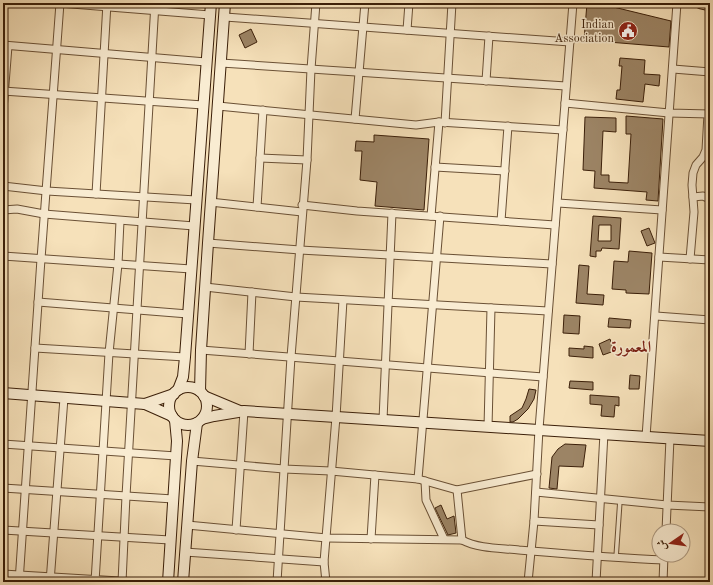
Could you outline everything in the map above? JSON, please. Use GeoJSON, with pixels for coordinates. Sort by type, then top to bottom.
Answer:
{"type":"FeatureCollection","features":[{"type":"Feature","properties":{"kind":"main road"},"geometry":{"type":"LineString","coordinates":[[168,582],[177,441],[173,418],[169,410],[169,404],[183,377],[211,3]]}},
{"type":"Feature","properties":{"kind":"main road"},"geometry":{"type":"LineString","coordinates":[[183,582],[192,461],[200,421],[207,408],[207,402],[202,394],[201,350],[210,202],[225,3]]}},
{"type":"Feature","properties":{"kind":"main road"},"geometry":{"type":"LineString","coordinates":[[701,3],[710,5]]}},
{"type":"Feature","properties":{"kind":"main road"},"geometry":{"type":"LineString","coordinates":[[145,404],[189,387],[242,411]]}},
{"type":"Feature","properties":{"kind":"main road"},"geometry":{"type":"LineString","coordinates":[[3,393],[145,404],[186,425],[214,416],[242,411],[710,440]]}},
{"type":"Feature","properties":{"kind":"street"},"geometry":{"type":"LineString","coordinates":[[19,578],[60,3],[107,5],[155,11],[210,15]]}},
{"type":"Feature","properties":{"kind":"street"},"geometry":{"type":"LineString","coordinates":[[122,582],[128,453],[155,3]]}},
{"type":"Feature","properties":{"kind":"street"},"geometry":{"type":"LineString","coordinates":[[277,582],[290,357],[307,160],[311,69],[316,3]]}},
{"type":"Feature","properties":{"kind":"street"},"geometry":{"type":"LineString","coordinates":[[355,119],[365,3]]}},
{"type":"Feature","properties":{"kind":"street"},"geometry":{"type":"LineString","coordinates":[[407,30],[409,3]]}},
{"type":"Feature","properties":{"kind":"street"},"geometry":{"type":"LineString","coordinates":[[431,216],[435,167],[447,78],[452,3]]}},
{"type":"Feature","properties":{"kind":"street"},"geometry":{"type":"LineString","coordinates":[[528,582],[534,521],[539,429],[573,3]]}},
{"type":"Feature","properties":{"kind":"street"},"geometry":{"type":"LineString","coordinates":[[646,437],[656,316],[677,3]]}},
{"type":"Feature","properties":{"kind":"street"},"geometry":{"type":"LineString","coordinates":[[96,194],[107,5]]}},
{"type":"Feature","properties":{"kind":"street"},"geometry":{"type":"LineString","coordinates":[[224,17],[570,42]]}},
{"type":"Feature","properties":{"kind":"street"},"geometry":{"type":"LineString","coordinates":[[486,81],[489,36]]}},
{"type":"Feature","properties":{"kind":"street"},"geometry":{"type":"LineString","coordinates":[[3,110],[5,46],[206,62]]}},
{"type":"Feature","properties":{"kind":"street"},"geometry":{"type":"LineString","coordinates":[[221,63],[566,86]]}},
{"type":"Feature","properties":{"kind":"street"},"geometry":{"type":"LineString","coordinates":[[673,69],[710,72]]}},
{"type":"Feature","properties":{"kind":"street"},"geometry":{"type":"LineString","coordinates":[[4,91],[203,105]]}},
{"type":"Feature","properties":{"kind":"street"},"geometry":{"type":"LineString","coordinates":[[565,103],[669,113],[709,114],[706,150],[707,158],[696,165],[693,173],[692,184],[694,212],[690,259]]}},
{"type":"Feature","properties":{"kind":"street"},"geometry":{"type":"LineString","coordinates":[[218,106],[416,125],[442,123],[563,130]]}},
{"type":"Feature","properties":{"kind":"street"},"geometry":{"type":"LineString","coordinates":[[257,207],[263,110]]}},
{"type":"Feature","properties":{"kind":"street"},"geometry":{"type":"LineString","coordinates":[[501,221],[508,126]]}},
{"type":"Feature","properties":{"kind":"street"},"geometry":{"type":"LineString","coordinates":[[260,158],[307,160]]}},
{"type":"Feature","properties":{"kind":"street"},"geometry":{"type":"LineString","coordinates":[[435,167],[505,171]]}},
{"type":"Feature","properties":{"kind":"street"},"geometry":{"type":"LineString","coordinates":[[3,186],[47,191],[196,200]]}},
{"type":"Feature","properties":{"kind":"street"},"geometry":{"type":"LineString","coordinates":[[693,197],[703,196],[710,199]]}},
{"type":"Feature","properties":{"kind":"street"},"geometry":{"type":"LineString","coordinates":[[210,202],[257,207],[302,208],[440,216],[555,226]]}},
{"type":"Feature","properties":{"kind":"street"},"geometry":{"type":"LineString","coordinates":[[558,203],[662,210]]}},
{"type":"Feature","properties":{"kind":"street"},"geometry":{"type":"LineString","coordinates":[[3,210],[17,209],[44,214],[194,226]]}},
{"type":"Feature","properties":{"kind":"street"},"geometry":{"type":"LineString","coordinates":[[384,420],[392,213]]}},
{"type":"Feature","properties":{"kind":"street"},"geometry":{"type":"LineString","coordinates":[[440,216],[422,422],[422,480],[426,500],[444,539]]}},
{"type":"Feature","properties":{"kind":"street"},"geometry":{"type":"LineString","coordinates":[[95,580],[108,353],[118,264],[120,221]]}},
{"type":"Feature","properties":{"kind":"street"},"geometry":{"type":"LineString","coordinates":[[208,243],[300,250],[552,264]]}},
{"type":"Feature","properties":{"kind":"street"},"geometry":{"type":"LineString","coordinates":[[3,256],[191,269]]}},
{"type":"Feature","properties":{"kind":"street"},"geometry":{"type":"LineString","coordinates":[[659,257],[710,260]]}},
{"type":"Feature","properties":{"kind":"street"},"geometry":{"type":"LineString","coordinates":[[205,287],[296,297],[548,311]]}},
{"type":"Feature","properties":{"kind":"street"},"geometry":{"type":"LineString","coordinates":[[249,354],[252,292]]}},
{"type":"Feature","properties":{"kind":"street"},"geometry":{"type":"LineString","coordinates":[[326,582],[324,562],[336,417],[343,300]]}},
{"type":"Feature","properties":{"kind":"street"},"geometry":{"type":"LineString","coordinates":[[38,302],[188,314]]}},
{"type":"Feature","properties":{"kind":"street"},"geometry":{"type":"LineString","coordinates":[[488,427],[491,308]]}},
{"type":"Feature","properties":{"kind":"street"},"geometry":{"type":"LineString","coordinates":[[656,316],[710,320]]}},
{"type":"Feature","properties":{"kind":"street"},"geometry":{"type":"LineString","coordinates":[[35,348],[185,357]]}},
{"type":"Feature","properties":{"kind":"street"},"geometry":{"type":"LineString","coordinates":[[201,350],[543,377]]}},
{"type":"Feature","properties":{"kind":"street"},"geometry":{"type":"LineString","coordinates":[[51,579],[64,398]]}},
{"type":"Feature","properties":{"kind":"street"},"geometry":{"type":"LineString","coordinates":[[236,530],[242,411]]}},
{"type":"Feature","properties":{"kind":"street"},"geometry":{"type":"LineString","coordinates":[[596,582],[604,434]]}},
{"type":"Feature","properties":{"kind":"street"},"geometry":{"type":"LineString","coordinates":[[666,523],[670,438]]}},
{"type":"Feature","properties":{"kind":"street"},"geometry":{"type":"LineString","coordinates":[[3,444],[176,456]]}},
{"type":"Feature","properties":{"kind":"street"},"geometry":{"type":"LineString","coordinates":[[192,461],[284,469],[332,471],[422,480],[457,490],[537,474]]}},
{"type":"Feature","properties":{"kind":"street"},"geometry":{"type":"LineString","coordinates":[[370,539],[376,475]]}},
{"type":"Feature","properties":{"kind":"street"},"geometry":{"type":"LineString","coordinates":[[3,488],[173,499]]}},
{"type":"Feature","properties":{"kind":"street"},"geometry":{"type":"LineString","coordinates":[[457,490],[462,540]]}},
{"type":"Feature","properties":{"kind":"street"},"geometry":{"type":"LineString","coordinates":[[536,492],[667,505],[710,507]]}},
{"type":"Feature","properties":{"kind":"street"},"geometry":{"type":"LineString","coordinates":[[534,521],[599,524]]}},
{"type":"Feature","properties":{"kind":"street"},"geometry":{"type":"LineString","coordinates":[[187,525],[327,538],[462,540],[474,545],[530,551],[616,558],[651,557]]}},
{"type":"Feature","properties":{"kind":"street"},"geometry":{"type":"LineString","coordinates":[[3,530],[170,540]]}},
{"type":"Feature","properties":{"kind":"street"},"geometry":{"type":"LineString","coordinates":[[185,552],[324,562]]}},
{"type":"Feature","properties":{"kind":"street"},"geometry":{"type":"LineString","coordinates":[[663,582],[664,563]]}},
{"type":"Feature","properties":{"kind":"street"},"geometry":{"type":"LineString","coordinates":[[3,574],[19,578],[136,582]]}},
{"type":"Feature","properties":{"kind":"lane"},"geometry":{"type":"LineString","coordinates":[[616,558],[620,500]]}},
{"type":"Feature","properties":{"kind":"building","name":"Indian Association"},"geometry":{"type":"Polygon","coordinates":[[[587,3],[597,3],[671,21],[669,47],[584,40],[587,3]]]}},
{"type":"Feature","properties":{"kind":"building"},"geometry":{"type":"Polygon","coordinates":[[[251,29],[257,42],[245,48],[239,35],[251,29]]]}},
{"type":"Feature","properties":{"kind":"building"},"geometry":{"type":"Polygon","coordinates":[[[620,58],[645,60],[644,74],[660,75],[659,86],[645,84],[643,102],[616,99],[617,90],[620,90],[622,66],[619,66],[620,58]]]}},
{"type":"Feature","properties":{"kind":"building"},"geometry":{"type":"Polygon","coordinates":[[[626,116],[663,119],[658,201],[646,200],[647,192],[594,188],[595,171],[583,170],[585,117],[616,118],[616,132],[603,131],[601,175],[609,175],[609,182],[628,183],[631,134],[626,134],[626,116]]]}},
{"type":"Feature","properties":{"kind":"building"},"geometry":{"type":"Polygon","coordinates":[[[374,135],[429,139],[424,210],[375,206],[377,182],[360,180],[362,151],[355,151],[356,141],[374,142],[374,135]]]}},
{"type":"Feature","properties":{"kind":"building"},"geometry":{"type":"Polygon","coordinates":[[[593,216],[621,218],[619,249],[602,248],[601,251],[596,251],[596,257],[590,256],[593,216]],[[599,225],[598,241],[611,241],[611,225],[599,225]]]}},
{"type":"Feature","properties":{"kind":"building"},"geometry":{"type":"Polygon","coordinates":[[[649,228],[655,243],[647,246],[641,231],[649,228]]]}},
{"type":"Feature","properties":{"kind":"building"},"geometry":{"type":"Polygon","coordinates":[[[629,251],[652,253],[649,294],[626,293],[626,290],[612,289],[614,261],[628,262],[629,251]]]}},
{"type":"Feature","properties":{"kind":"building"},"geometry":{"type":"Polygon","coordinates":[[[579,265],[589,266],[587,294],[604,295],[603,305],[576,303],[579,265]]]}},
{"type":"Feature","properties":{"kind":"building"},"geometry":{"type":"Polygon","coordinates":[[[564,315],[580,316],[579,334],[563,333],[564,315]]]}},
{"type":"Feature","properties":{"kind":"building"},"geometry":{"type":"Polygon","coordinates":[[[609,318],[631,320],[630,328],[608,327],[609,318]]]}},
{"type":"Feature","properties":{"kind":"building"},"geometry":{"type":"Polygon","coordinates":[[[610,339],[614,351],[603,355],[599,344],[610,339]]]}},
{"type":"Feature","properties":{"kind":"building"},"geometry":{"type":"Polygon","coordinates":[[[584,346],[593,347],[593,358],[569,356],[569,348],[584,349],[584,346]]]}},
{"type":"Feature","properties":{"kind":"building"},"geometry":{"type":"Polygon","coordinates":[[[630,375],[640,376],[639,389],[629,389],[630,375]]]}},
{"type":"Feature","properties":{"kind":"building"},"geometry":{"type":"Polygon","coordinates":[[[570,381],[593,382],[593,390],[569,388],[570,381]]]}},
{"type":"Feature","properties":{"kind":"building"},"geometry":{"type":"Polygon","coordinates":[[[529,389],[536,390],[534,399],[528,409],[518,419],[510,422],[510,416],[522,408],[529,389]]]}},
{"type":"Feature","properties":{"kind":"building"},"geometry":{"type":"Polygon","coordinates":[[[590,395],[619,397],[619,406],[615,405],[614,417],[601,416],[602,405],[590,404],[590,395]]]}},
{"type":"Feature","properties":{"kind":"building"},"geometry":{"type":"Polygon","coordinates":[[[565,444],[586,445],[583,467],[559,466],[557,489],[549,488],[552,457],[558,449],[565,444]]]}},
{"type":"Feature","properties":{"kind":"building"},"geometry":{"type":"Polygon","coordinates":[[[441,505],[447,519],[454,516],[456,533],[448,535],[435,508],[441,505]]]}},
{"type":"Feature","properties":{"kind":"place","name":"Indian Association"},"geometry":{"type":"Point","coordinates":[628,31]}},
{"type":"Feature","properties":{"kind":"district","name":"المعمورة"},"geometry":{"type":"Point","coordinates":[631,346]}}]}
